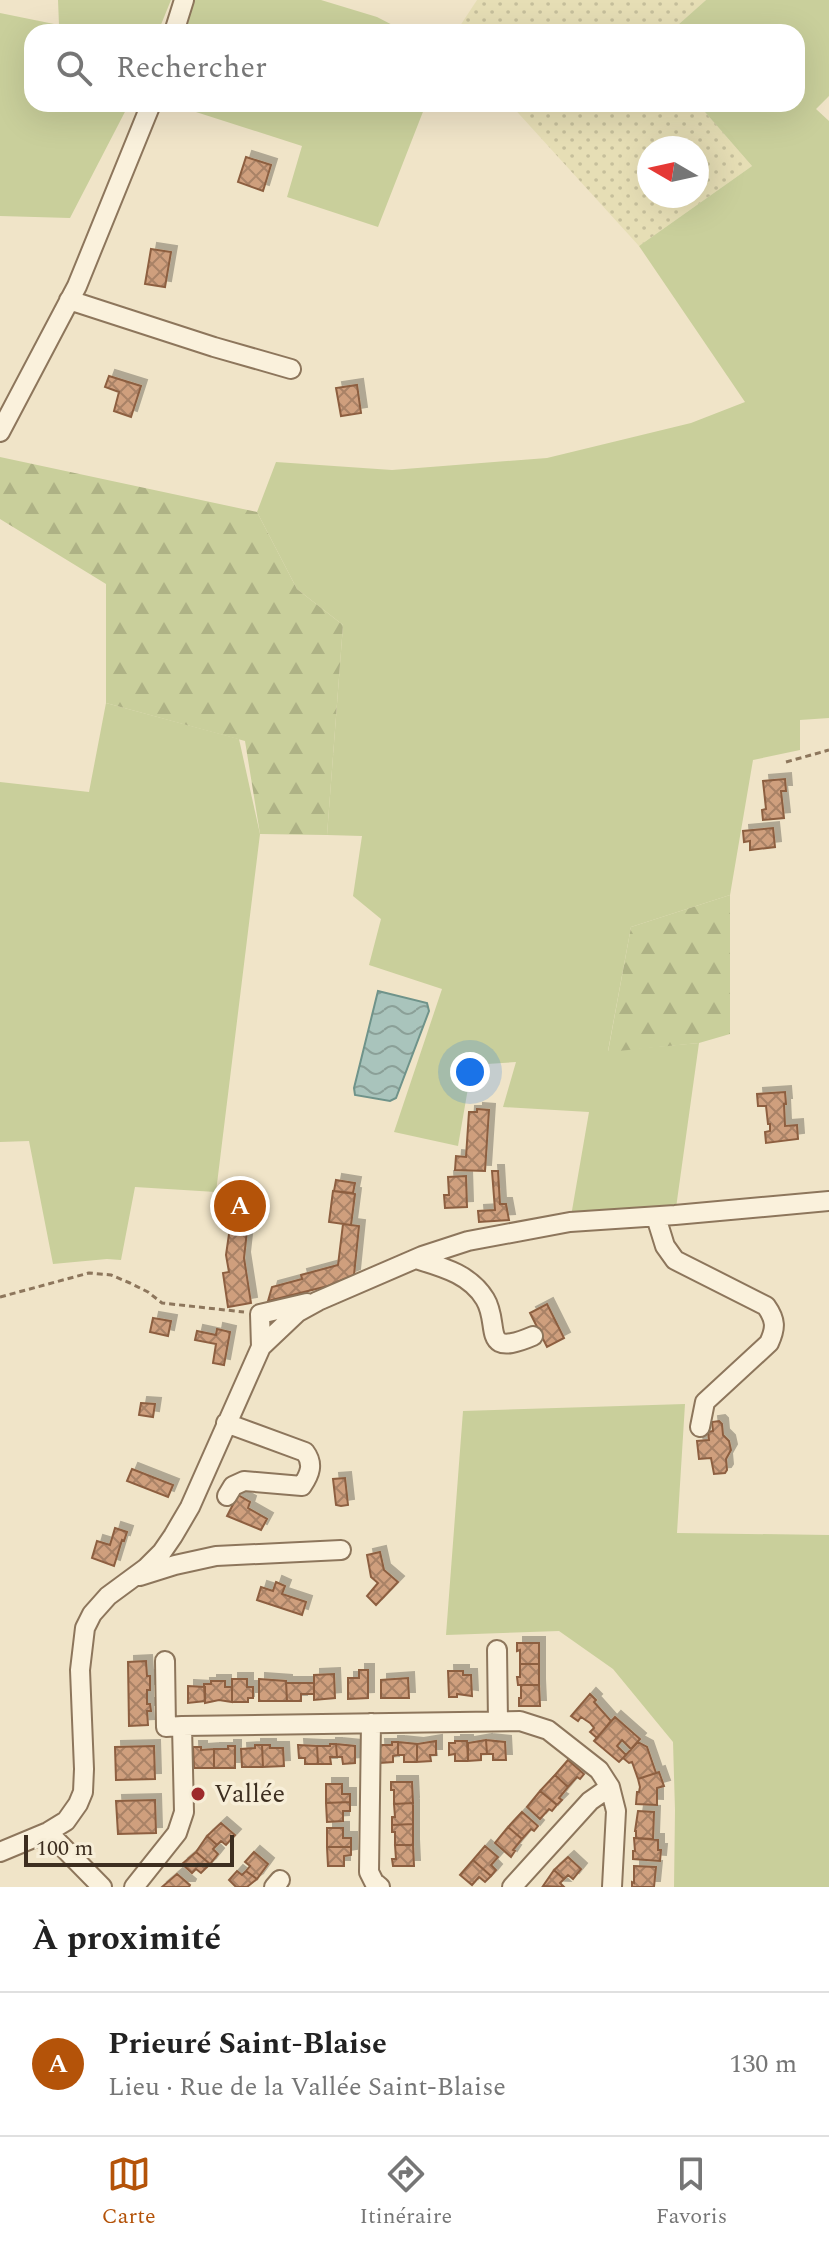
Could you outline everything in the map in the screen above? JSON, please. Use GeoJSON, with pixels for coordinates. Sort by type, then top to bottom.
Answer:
{"type":"FeatureCollection","features":[{"type":"Feature","properties":{"kind":"street"},"geometry":{"type":"LineString","coordinates":[[176,24],[184,0]]}},
{"type":"Feature","properties":{"kind":"street"},"geometry":{"type":"LineString","coordinates":[[0,432],[69,300],[148,112]]}},
{"type":"Feature","properties":{"kind":"street"},"geometry":{"type":"LineString","coordinates":[[69,300],[291,369]]}},
{"type":"Feature","properties":{"kind":"street"},"geometry":{"type":"LineString","coordinates":[[0,1852],[66,1821],[78,1804],[83,1792],[84,1769],[80,1670],[85,1628],[92,1614],[108,1596],[162,1552],[173,1536],[190,1507],[261,1347],[298,1312],[416,1259],[468,1241],[570,1222],[829,1201]]}},
{"type":"Feature","properties":{"kind":"street"},"geometry":{"type":"LineString","coordinates":[[656,1217],[665,1246],[675,1260],[766,1306],[774,1317],[775,1331],[769,1343],[705,1402],[700,1427]]}},
{"type":"Feature","properties":{"kind":"street"},"geometry":{"type":"LineString","coordinates":[[416,1259],[455,1272],[469,1281],[487,1300],[493,1332],[499,1341],[518,1343],[533,1336]]}},
{"type":"Feature","properties":{"kind":"street"},"geometry":{"type":"LineString","coordinates":[[261,1347],[260,1314],[318,1301]]}},
{"type":"Feature","properties":{"kind":"street"},"geometry":{"type":"LineString","coordinates":[[226,1423],[305,1452],[310,1459],[310,1474],[302,1486],[244,1481],[233,1486],[227,1496]]}},
{"type":"Feature","properties":{"kind":"street"},"geometry":{"type":"LineString","coordinates":[[129,1580],[216,1556],[341,1550]]}},
{"type":"Feature","properties":{"kind":"street"},"geometry":{"type":"LineString","coordinates":[[497,1650],[498,1721]]}},
{"type":"Feature","properties":{"kind":"street"},"geometry":{"type":"LineString","coordinates":[[165,1661],[166,1727],[520,1721],[548,1730],[599,1770],[610,1787],[616,1811],[612,1887]]}},
{"type":"Feature","properties":{"kind":"street"},"geometry":{"type":"LineString","coordinates":[[371,1723],[369,1872],[380,1887]]}},
{"type":"Feature","properties":{"kind":"street"},"geometry":{"type":"LineString","coordinates":[[134,1887],[177,1833],[184,1812],[182,1726]]}},
{"type":"Feature","properties":{"kind":"street"},"geometry":{"type":"LineString","coordinates":[[512,1887],[590,1801],[610,1787]]}},
{"type":"Feature","properties":{"kind":"street"},"geometry":{"type":"LineString","coordinates":[[48,1832],[102,1887]]}},
{"type":"Feature","properties":{"kind":"path"},"geometry":{"type":"LineString","coordinates":[[786,762],[829,750]]}},
{"type":"Feature","properties":{"kind":"path"},"geometry":{"type":"LineString","coordinates":[[0,1297],[89,1273],[111,1275],[148,1292],[162,1303],[260,1314]]}},
{"type":"Feature","properties":{"kind":"shaded area"},"geometry":{"type":"Polygon","coordinates":[[[477,0],[706,0],[679,24],[461,24],[477,0]]]}},
{"type":"Feature","properties":{"kind":"shaded area"},"geometry":{"type":"Polygon","coordinates":[[[517,112],[705,112],[752,166],[709,196],[709,136],[637,136],[637,208],[693,208],[639,246],[517,112]]]}},
{"type":"Feature","properties":{"kind":"green space"},"geometry":{"type":"Polygon","coordinates":[[[58,0],[171,0],[161,24],[59,24],[58,0]]]}},
{"type":"Feature","properties":{"kind":"green space"},"geometry":{"type":"Polygon","coordinates":[[[194,0],[321,0],[391,24],[186,24],[194,0]]]}},
{"type":"Feature","properties":{"kind":"green space"},"geometry":{"type":"Polygon","coordinates":[[[706,0],[829,0],[829,96],[816,109],[829,121],[829,718],[800,720],[800,750],[753,760],[730,895],[631,927],[608,1051],[699,1043],[675,1215],[570,1222],[589,1112],[503,1107],[516,1062],[472,1065],[458,1146],[394,1132],[442,989],[369,965],[381,919],[353,896],[362,836],[327,835],[343,625],[297,589],[257,512],[276,462],[392,470],[547,458],[691,423],[745,402],[639,246],[693,208],[709,208],[709,196],[752,166],[705,112],[805,112],[805,24],[679,24],[706,0]]]}},
{"type":"Feature","properties":{"kind":"green space"},"geometry":{"type":"Polygon","coordinates":[[[0,13],[54,24],[24,24],[24,112],[125,112],[70,218],[0,216],[0,13]]]}},
{"type":"Feature","properties":{"kind":"green space"},"geometry":{"type":"Polygon","coordinates":[[[196,112],[423,112],[378,227],[287,197],[302,146],[196,112]]]}},
{"type":"Feature","properties":{"kind":"green space"},"geometry":{"type":"Polygon","coordinates":[[[0,457],[257,512],[297,589],[343,625],[327,835],[260,834],[245,741],[106,703],[106,584],[0,519],[0,457]]]}},
{"type":"Feature","properties":{"kind":"green space"},"geometry":{"type":"Polygon","coordinates":[[[106,703],[239,739],[260,834],[216,1192],[135,1187],[121,1260],[53,1264],[29,1141],[0,1142],[0,782],[89,792],[106,703]]]}},
{"type":"Feature","properties":{"kind":"green space"},"geometry":{"type":"Polygon","coordinates":[[[730,895],[730,1034],[699,1043],[608,1052],[631,927],[730,895]]]}},
{"type":"Feature","properties":{"kind":"green space"},"geometry":{"type":"Polygon","coordinates":[[[685,1404],[677,1533],[829,1535],[829,1887],[674,1887],[673,1742],[613,1669],[559,1631],[446,1635],[463,1411],[685,1404]]]}},
{"type":"Feature","properties":{"kind":"water"},"geometry":{"type":"Polygon","coordinates":[[[378,991],[427,1003],[429,1011],[396,1098],[390,1101],[355,1095],[354,1088],[378,991]]]}},
{"type":"Feature","properties":{"kind":"building"},"geometry":{"type":"Polygon","coordinates":[[[246,157],[271,165],[263,191],[238,182],[246,157]]]}},
{"type":"Feature","properties":{"kind":"building"},"geometry":{"type":"Polygon","coordinates":[[[151,249],[171,252],[165,287],[145,284],[151,249]]]}},
{"type":"Feature","properties":{"kind":"building"},"geometry":{"type":"Polygon","coordinates":[[[109,376],[141,386],[131,417],[114,411],[119,392],[105,387],[109,376]]]}},
{"type":"Feature","properties":{"kind":"building"},"geometry":{"type":"Polygon","coordinates":[[[357,385],[361,413],[341,416],[336,388],[357,385]]]}},
{"type":"Feature","properties":{"kind":"building"},"geometry":{"type":"Polygon","coordinates":[[[785,779],[786,791],[781,791],[784,818],[763,820],[762,810],[766,809],[763,781],[785,779]]]}},
{"type":"Feature","properties":{"kind":"building"},"geometry":{"type":"Polygon","coordinates":[[[773,828],[775,847],[750,850],[750,841],[744,842],[743,831],[773,828]]]}},
{"type":"Feature","properties":{"kind":"building"},"geometry":{"type":"Polygon","coordinates":[[[785,1092],[785,1126],[797,1125],[798,1139],[766,1143],[765,1132],[770,1131],[770,1124],[766,1106],[758,1106],[757,1094],[785,1092]]]}},
{"type":"Feature","properties":{"kind":"building"},"geometry":{"type":"Polygon","coordinates":[[[477,1109],[489,1110],[485,1171],[455,1170],[456,1156],[466,1157],[469,1112],[477,1112],[477,1109]]]}},
{"type":"Feature","properties":{"kind":"building"},"geometry":{"type":"Polygon","coordinates":[[[492,1171],[498,1171],[500,1204],[506,1204],[509,1220],[479,1222],[478,1211],[495,1210],[492,1171]]]}},
{"type":"Feature","properties":{"kind":"building"},"geometry":{"type":"Polygon","coordinates":[[[466,1176],[467,1207],[445,1208],[444,1195],[449,1195],[448,1177],[466,1176]]]}},
{"type":"Feature","properties":{"kind":"building"},"geometry":{"type":"Polygon","coordinates":[[[336,1180],[355,1183],[353,1193],[334,1191],[336,1180]]]}},
{"type":"Feature","properties":{"kind":"building"},"geometry":{"type":"Polygon","coordinates":[[[252,1189],[248,1222],[228,1221],[232,1208],[225,1205],[226,1190],[249,1193],[252,1189]]]}},
{"type":"Feature","properties":{"kind":"building"},"geometry":{"type":"Polygon","coordinates":[[[333,1191],[355,1194],[351,1225],[329,1222],[333,1191]]]}},
{"type":"Feature","properties":{"kind":"building"},"geometry":{"type":"Polygon","coordinates":[[[231,1220],[248,1222],[244,1258],[251,1303],[228,1307],[223,1273],[229,1272],[226,1255],[231,1220]]]}},
{"type":"Feature","properties":{"kind":"building"},"geometry":{"type":"Polygon","coordinates":[[[343,1224],[359,1226],[354,1275],[328,1286],[268,1301],[272,1287],[338,1265],[343,1224]]]}},
{"type":"Feature","properties":{"kind":"building"},"geometry":{"type":"Polygon","coordinates":[[[547,1304],[564,1338],[547,1347],[530,1313],[547,1304]]]}},
{"type":"Feature","properties":{"kind":"building"},"geometry":{"type":"Polygon","coordinates":[[[153,1318],[171,1321],[168,1336],[150,1332],[153,1318]]]}},
{"type":"Feature","properties":{"kind":"building"},"geometry":{"type":"Polygon","coordinates":[[[217,1329],[230,1332],[224,1365],[213,1363],[216,1344],[195,1340],[197,1331],[216,1335],[217,1329]]]}},
{"type":"Feature","properties":{"kind":"building"},"geometry":{"type":"Polygon","coordinates":[[[141,1403],[155,1404],[153,1417],[139,1415],[141,1403]]]}},
{"type":"Feature","properties":{"kind":"building"},"geometry":{"type":"Polygon","coordinates":[[[719,1421],[731,1450],[726,1459],[725,1473],[714,1474],[711,1458],[699,1459],[697,1441],[709,1440],[708,1432],[713,1431],[712,1422],[719,1421]]]}},
{"type":"Feature","properties":{"kind":"building"},"geometry":{"type":"Polygon","coordinates":[[[132,1469],[173,1485],[168,1497],[127,1481],[132,1469]]]}},
{"type":"Feature","properties":{"kind":"building"},"geometry":{"type":"Polygon","coordinates":[[[345,1478],[348,1505],[336,1505],[333,1479],[345,1478]]]}},
{"type":"Feature","properties":{"kind":"building"},"geometry":{"type":"Polygon","coordinates":[[[238,1495],[250,1502],[248,1508],[267,1519],[261,1530],[227,1516],[238,1495]]]}},
{"type":"Feature","properties":{"kind":"building"},"geometry":{"type":"Polygon","coordinates":[[[115,1528],[127,1532],[114,1566],[92,1558],[97,1541],[110,1545],[115,1528]]]}},
{"type":"Feature","properties":{"kind":"building"},"geometry":{"type":"Polygon","coordinates":[[[380,1552],[384,1570],[398,1582],[376,1605],[367,1596],[378,1583],[371,1577],[367,1555],[380,1552]]]}},
{"type":"Feature","properties":{"kind":"building"},"geometry":{"type":"Polygon","coordinates":[[[276,1582],[285,1586],[282,1594],[306,1602],[302,1615],[257,1600],[261,1587],[273,1591],[276,1582]]]}},
{"type":"Feature","properties":{"kind":"building"},"geometry":{"type":"Polygon","coordinates":[[[517,1643],[539,1643],[539,1664],[520,1664],[517,1643]]]}},
{"type":"Feature","properties":{"kind":"building"},"geometry":{"type":"Polygon","coordinates":[[[146,1661],[147,1676],[150,1676],[147,1704],[150,1704],[151,1711],[147,1711],[148,1725],[129,1726],[128,1662],[146,1661]]]}},
{"type":"Feature","properties":{"kind":"building"},"geometry":{"type":"Polygon","coordinates":[[[520,1664],[539,1664],[539,1685],[518,1685],[520,1664]]]}},
{"type":"Feature","properties":{"kind":"building"},"geometry":{"type":"Polygon","coordinates":[[[359,1670],[368,1670],[368,1698],[348,1699],[348,1678],[359,1678],[359,1670]]]}},
{"type":"Feature","properties":{"kind":"building"},"geometry":{"type":"Polygon","coordinates":[[[448,1671],[463,1671],[463,1675],[471,1675],[472,1696],[457,1694],[457,1697],[449,1697],[448,1671]]]}},
{"type":"Feature","properties":{"kind":"building"},"geometry":{"type":"Polygon","coordinates":[[[334,1674],[335,1698],[314,1700],[314,1675],[334,1674]]]}},
{"type":"Feature","properties":{"kind":"building"},"geometry":{"type":"Polygon","coordinates":[[[408,1678],[409,1698],[381,1698],[381,1680],[408,1678]]]}},
{"type":"Feature","properties":{"kind":"building"},"geometry":{"type":"Polygon","coordinates":[[[232,1679],[247,1679],[247,1687],[253,1687],[253,1698],[248,1698],[248,1702],[232,1702],[232,1679]]]}},
{"type":"Feature","properties":{"kind":"building"},"geometry":{"type":"Polygon","coordinates":[[[259,1679],[286,1681],[287,1701],[259,1701],[259,1679]]]}},
{"type":"Feature","properties":{"kind":"building"},"geometry":{"type":"Polygon","coordinates":[[[211,1681],[225,1681],[225,1687],[232,1687],[232,1702],[219,1700],[205,1703],[204,1684],[211,1684],[211,1681]]]}},
{"type":"Feature","properties":{"kind":"building"},"geometry":{"type":"Polygon","coordinates":[[[286,1683],[314,1683],[314,1694],[301,1694],[301,1701],[287,1701],[286,1683]]]}},
{"type":"Feature","properties":{"kind":"building"},"geometry":{"type":"Polygon","coordinates":[[[521,1685],[539,1685],[540,1706],[519,1706],[521,1685]]]}},
{"type":"Feature","properties":{"kind":"building"},"geometry":{"type":"Polygon","coordinates":[[[188,1686],[205,1687],[205,1701],[188,1703],[188,1686]]]}},
{"type":"Feature","properties":{"kind":"building"},"geometry":{"type":"Polygon","coordinates":[[[590,1694],[611,1721],[597,1738],[590,1732],[594,1728],[590,1723],[581,1717],[578,1721],[571,1716],[590,1694]]]}},
{"type":"Feature","properties":{"kind":"building"},"geometry":{"type":"Polygon","coordinates":[[[615,1717],[640,1739],[631,1749],[622,1740],[617,1746],[626,1755],[619,1762],[594,1741],[615,1717]]]}},
{"type":"Feature","properties":{"kind":"building"},"geometry":{"type":"Polygon","coordinates":[[[486,1740],[487,1754],[481,1754],[481,1760],[468,1761],[468,1743],[486,1740]]]}},
{"type":"Feature","properties":{"kind":"building"},"geometry":{"type":"Polygon","coordinates":[[[486,1740],[505,1742],[506,1760],[493,1760],[493,1754],[487,1754],[486,1740]]]}},
{"type":"Feature","properties":{"kind":"building"},"geometry":{"type":"Polygon","coordinates":[[[436,1741],[436,1755],[430,1755],[431,1761],[417,1762],[417,1744],[436,1741]]]}},
{"type":"Feature","properties":{"kind":"building"},"geometry":{"type":"Polygon","coordinates":[[[467,1741],[468,1761],[455,1761],[455,1754],[449,1755],[449,1743],[467,1741]]]}},
{"type":"Feature","properties":{"kind":"building"},"geometry":{"type":"Polygon","coordinates":[[[392,1742],[398,1742],[398,1755],[393,1756],[393,1762],[380,1763],[379,1745],[392,1745],[392,1742]]]}},
{"type":"Feature","properties":{"kind":"building"},"geometry":{"type":"Polygon","coordinates":[[[398,1742],[417,1744],[417,1762],[404,1762],[404,1755],[398,1755],[398,1742]]]}},
{"type":"Feature","properties":{"kind":"building"},"geometry":{"type":"Polygon","coordinates":[[[638,1742],[647,1747],[656,1773],[638,1779],[632,1762],[623,1758],[638,1742]]]}},
{"type":"Feature","properties":{"kind":"building"},"geometry":{"type":"Polygon","coordinates":[[[336,1744],[337,1757],[330,1757],[331,1764],[318,1764],[317,1746],[336,1744]]]}},
{"type":"Feature","properties":{"kind":"building"},"geometry":{"type":"Polygon","coordinates":[[[336,1744],[355,1746],[355,1763],[343,1764],[342,1757],[337,1757],[336,1744]]]}},
{"type":"Feature","properties":{"kind":"building"},"geometry":{"type":"Polygon","coordinates":[[[255,1745],[262,1745],[263,1767],[242,1767],[241,1749],[255,1748],[255,1745]]]}},
{"type":"Feature","properties":{"kind":"building"},"geometry":{"type":"Polygon","coordinates":[[[262,1745],[283,1748],[284,1766],[263,1767],[262,1745]]]}},
{"type":"Feature","properties":{"kind":"building"},"geometry":{"type":"Polygon","coordinates":[[[298,1745],[317,1746],[318,1764],[305,1764],[305,1758],[299,1758],[298,1745]]]}},
{"type":"Feature","properties":{"kind":"building"},"geometry":{"type":"Polygon","coordinates":[[[154,1746],[155,1779],[116,1780],[115,1747],[154,1746]]]}},
{"type":"Feature","properties":{"kind":"building"},"geometry":{"type":"Polygon","coordinates":[[[228,1746],[235,1746],[235,1768],[214,1768],[214,1749],[228,1749],[228,1746]]]}},
{"type":"Feature","properties":{"kind":"building"},"geometry":{"type":"Polygon","coordinates":[[[193,1747],[214,1749],[214,1768],[194,1768],[193,1747]]]}},
{"type":"Feature","properties":{"kind":"building"},"geometry":{"type":"Polygon","coordinates":[[[568,1760],[584,1774],[568,1787],[555,1775],[568,1760]]]}},
{"type":"Feature","properties":{"kind":"building"},"geometry":{"type":"Polygon","coordinates":[[[659,1772],[664,1786],[657,1788],[657,1805],[636,1804],[640,1787],[638,1779],[659,1772]]]}},
{"type":"Feature","properties":{"kind":"building"},"geometry":{"type":"Polygon","coordinates":[[[555,1775],[568,1787],[557,1805],[540,1791],[555,1775]]]}},
{"type":"Feature","properties":{"kind":"building"},"geometry":{"type":"Polygon","coordinates":[[[391,1782],[412,1782],[413,1803],[394,1804],[391,1782]]]}},
{"type":"Feature","properties":{"kind":"building"},"geometry":{"type":"Polygon","coordinates":[[[326,1784],[342,1784],[342,1794],[350,1794],[350,1802],[326,1803],[326,1784]]]}},
{"type":"Feature","properties":{"kind":"building"},"geometry":{"type":"Polygon","coordinates":[[[540,1791],[557,1805],[540,1819],[527,1807],[540,1791]]]}},
{"type":"Feature","properties":{"kind":"building"},"geometry":{"type":"Polygon","coordinates":[[[155,1800],[156,1833],[118,1834],[116,1801],[155,1800]]]}},
{"type":"Feature","properties":{"kind":"building"},"geometry":{"type":"Polygon","coordinates":[[[350,1802],[350,1811],[343,1811],[343,1821],[327,1822],[326,1803],[350,1802]]]}},
{"type":"Feature","properties":{"kind":"building"},"geometry":{"type":"Polygon","coordinates":[[[413,1803],[413,1824],[392,1825],[394,1804],[413,1803]]]}},
{"type":"Feature","properties":{"kind":"building"},"geometry":{"type":"Polygon","coordinates":[[[638,1811],[654,1812],[653,1839],[636,1838],[638,1811]]]}},
{"type":"Feature","properties":{"kind":"building"},"geometry":{"type":"Polygon","coordinates":[[[522,1812],[538,1826],[522,1839],[508,1827],[522,1812]]]}},
{"type":"Feature","properties":{"kind":"building"},"geometry":{"type":"Polygon","coordinates":[[[221,1823],[235,1835],[226,1845],[221,1841],[217,1845],[207,1836],[221,1823]]]}},
{"type":"Feature","properties":{"kind":"building"},"geometry":{"type":"Polygon","coordinates":[[[413,1824],[413,1845],[395,1845],[392,1825],[413,1824]]]}},
{"type":"Feature","properties":{"kind":"building"},"geometry":{"type":"Polygon","coordinates":[[[508,1827],[522,1839],[511,1857],[495,1843],[508,1827]]]}},
{"type":"Feature","properties":{"kind":"building"},"geometry":{"type":"Polygon","coordinates":[[[327,1828],[343,1828],[343,1838],[351,1838],[351,1847],[327,1847],[327,1828]]]}},
{"type":"Feature","properties":{"kind":"building"},"geometry":{"type":"Polygon","coordinates":[[[207,1836],[217,1845],[213,1849],[218,1854],[210,1864],[196,1852],[207,1836]]]}},
{"type":"Feature","properties":{"kind":"building"},"geometry":{"type":"Polygon","coordinates":[[[634,1838],[658,1840],[660,1861],[633,1859],[634,1838]]]}},
{"type":"Feature","properties":{"kind":"building"},"geometry":{"type":"Polygon","coordinates":[[[395,1845],[413,1845],[414,1866],[393,1866],[395,1845]]]}},
{"type":"Feature","properties":{"kind":"building"},"geometry":{"type":"Polygon","coordinates":[[[485,1846],[498,1857],[491,1865],[496,1870],[491,1876],[473,1860],[485,1846]]]}},
{"type":"Feature","properties":{"kind":"building"},"geometry":{"type":"Polygon","coordinates":[[[327,1847],[351,1847],[351,1855],[344,1856],[344,1866],[328,1866],[327,1847]]]}},
{"type":"Feature","properties":{"kind":"building"},"geometry":{"type":"Polygon","coordinates":[[[196,1852],[210,1864],[201,1873],[196,1869],[192,1873],[182,1864],[196,1852]]]}},
{"type":"Feature","properties":{"kind":"building"},"geometry":{"type":"Polygon","coordinates":[[[254,1852],[268,1864],[257,1879],[246,1871],[250,1866],[245,1862],[254,1852]]]}},
{"type":"Feature","properties":{"kind":"building"},"geometry":{"type":"Polygon","coordinates":[[[568,1857],[581,1869],[573,1879],[568,1875],[564,1879],[554,1870],[568,1857]]]}},
{"type":"Feature","properties":{"kind":"building"},"geometry":{"type":"Polygon","coordinates":[[[473,1860],[491,1876],[485,1882],[479,1877],[472,1885],[460,1875],[473,1860]]]}},
{"type":"Feature","properties":{"kind":"building"},"geometry":{"type":"Polygon","coordinates":[[[634,1866],[656,1867],[654,1887],[632,1887],[634,1866]]]}},
{"type":"Feature","properties":{"kind":"building"},"geometry":{"type":"Polygon","coordinates":[[[554,1870],[564,1879],[560,1883],[564,1887],[543,1886],[554,1870]]]}},
{"type":"Feature","properties":{"kind":"building"},"geometry":{"type":"Polygon","coordinates":[[[237,1871],[242,1875],[246,1871],[257,1879],[247,1887],[236,1887],[229,1880],[237,1871]]]}},
{"type":"Feature","properties":{"kind":"building"},"geometry":{"type":"Polygon","coordinates":[[[177,1874],[189,1887],[162,1887],[177,1874]]]}},
{"type":"Feature","properties":{"kind":"place","name":"Prieuré Saint-Blaise"},"geometry":{"type":"Point","coordinates":[240,1206]}},
{"type":"Feature","properties":{"kind":"place","name":"Vallée"},"geometry":{"type":"Point","coordinates":[198,1794]}}]}
